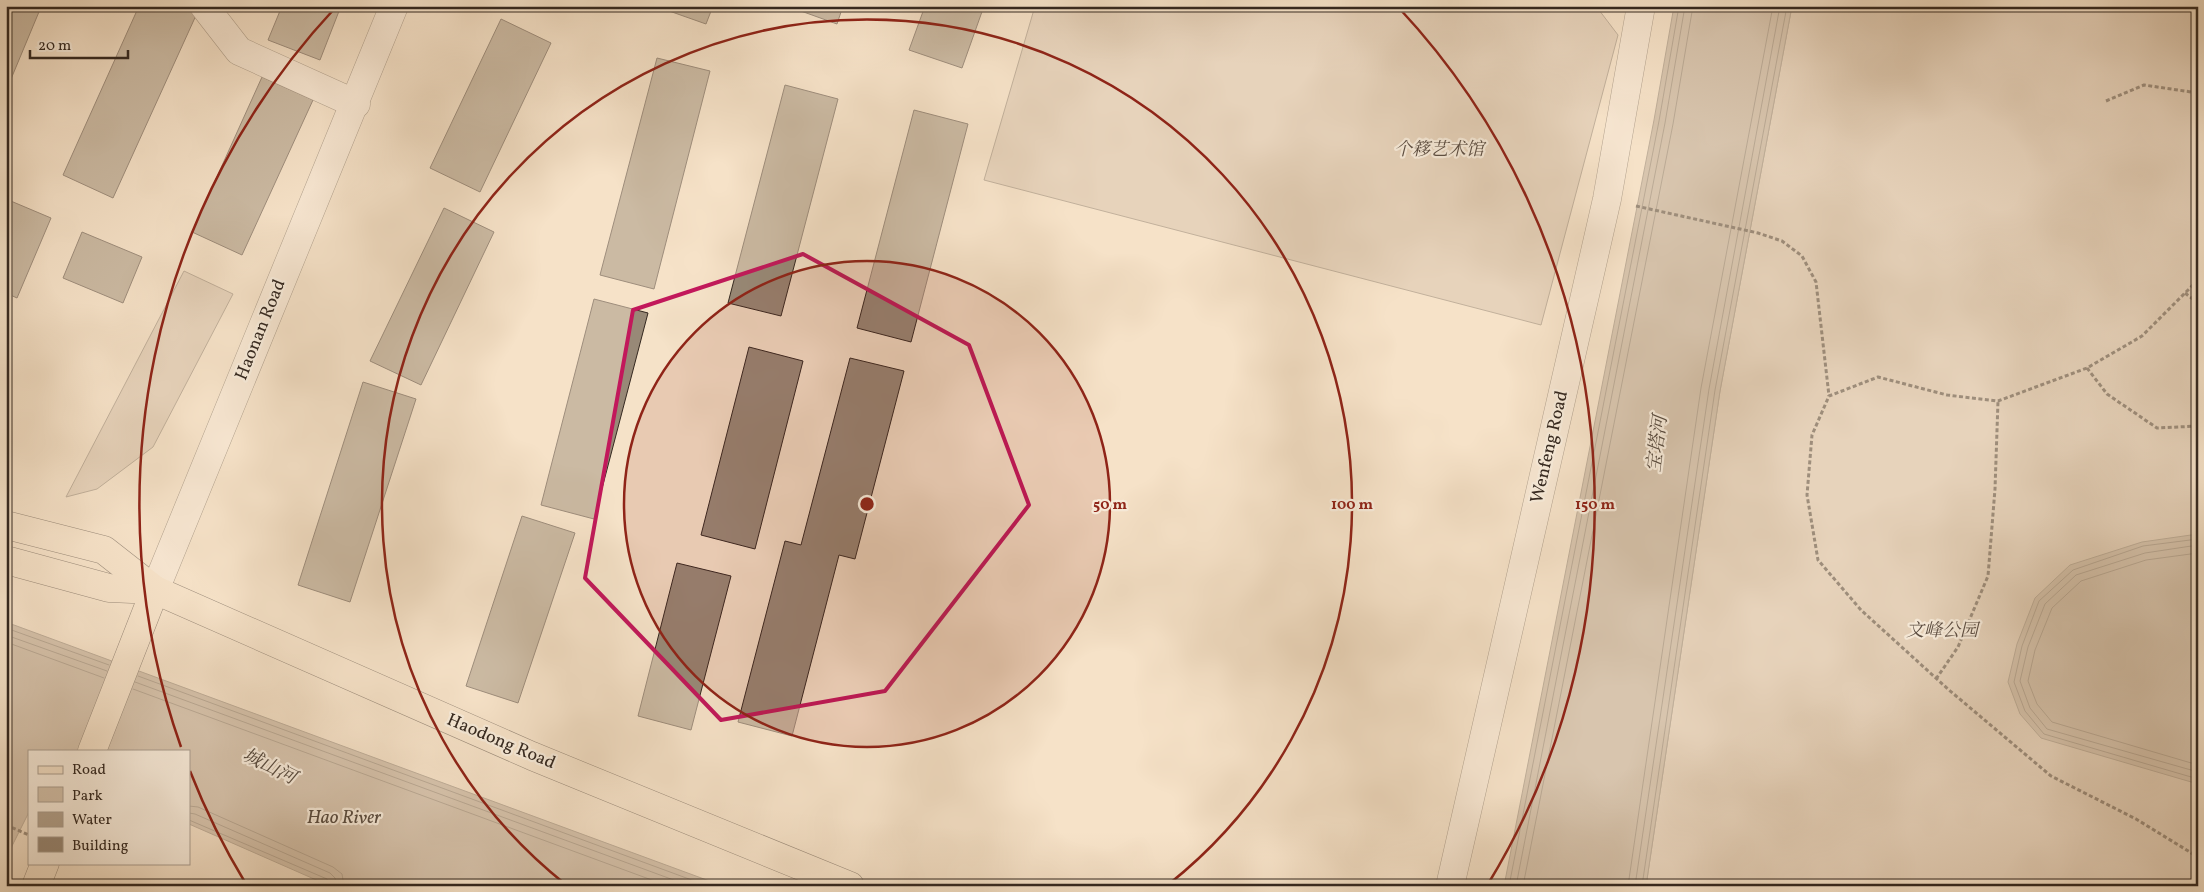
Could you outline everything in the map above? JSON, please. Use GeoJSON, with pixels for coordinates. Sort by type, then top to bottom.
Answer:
{"type":"FeatureCollection","features":[{"type":"Feature","properties":{"kind":"main road","name":"Haodong Road"},"geometry":{"type":"LineString","coordinates":[[6,525],[104,550],[155,590],[532,756],[850,886]]}},
{"type":"Feature","properties":{"kind":"main road","name":"Haodong Road"},"geometry":{"type":"LineString","coordinates":[[6,560],[109,588],[155,590]]}},
{"type":"Feature","properties":{"kind":"main road","name":"Haonan Road"},"geometry":{"type":"LineString","coordinates":[[92,750],[155,590]]}},
{"type":"Feature","properties":{"kind":"main road"},"geometry":{"type":"LineString","coordinates":[[36,886],[45,864]]}},
{"type":"Feature","properties":{"kind":"street"},"geometry":{"type":"LineString","coordinates":[[204,6],[240,51],[356,104]]}},
{"type":"Feature","properties":{"kind":"street","name":"Haonan Road"},"geometry":{"type":"LineString","coordinates":[[155,590],[319,188],[356,104],[394,6]]}},
{"type":"Feature","properties":{"kind":"street","name":"Wenfeng Road"},"geometry":{"type":"LineString","coordinates":[[1450,886],[1607,199],[1641,6]]}},
{"type":"Feature","properties":{"kind":"path"},"geometry":{"type":"LineString","coordinates":[[2106,101],[2144,85],[2198,93]]}},
{"type":"Feature","properties":{"kind":"path"},"geometry":{"type":"LineString","coordinates":[[1631,205],[1758,233],[1782,241],[1802,256],[1816,282],[1830,396],[1812,435],[1807,496],[1818,560],[1861,610],[1936,679],[2051,776],[2136,819],[2198,857]]}},
{"type":"Feature","properties":{"kind":"path"},"geometry":{"type":"LineString","coordinates":[[1830,396],[1878,377],[1947,395],[1998,401],[2088,368],[2142,336],[2198,280]]}},
{"type":"Feature","properties":{"kind":"path"},"geometry":{"type":"LineString","coordinates":[[2185,293],[2198,303]]}},
{"type":"Feature","properties":{"kind":"path"},"geometry":{"type":"LineString","coordinates":[[2088,368],[2107,394],[2157,428],[2198,426]]}},
{"type":"Feature","properties":{"kind":"path"},"geometry":{"type":"LineString","coordinates":[[1936,679],[1958,647],[1988,576],[1995,490],[1998,401]]}},
{"type":"Feature","properties":{"kind":"path"},"geometry":{"type":"LineString","coordinates":[[6,824],[28,835]]}},
{"type":"Feature","properties":{"kind":"highlighted area"},"geometry":{"type":"Polygon","coordinates":[[[803,254],[969,345],[1029,505],[885,691],[721,720],[585,578],[633,310],[803,254]]]}},
{"type":"Feature","properties":{"kind":"green space","name":"个簃艺术馆"},"geometry":{"type":"Polygon","coordinates":[[[1035,6],[1583,6],[1599,10],[1618,35],[1541,325],[984,180],[1035,6]]]}},
{"type":"Feature","properties":{"kind":"green space","name":"文峰公园"},"geometry":{"type":"Polygon","coordinates":[[[1792,6],[2198,6],[2198,886],[1646,886],[1720,391],[1792,6]]]}},
{"type":"Feature","properties":{"kind":"green space"},"geometry":{"type":"Polygon","coordinates":[[[184,271],[233,294],[153,447],[97,489],[66,497],[184,271]]]}},
{"type":"Feature","properties":{"kind":"water","name":"宝塔河"},"geometry":{"type":"Polygon","coordinates":[[[1674,6],[1792,6],[1720,391],[1646,886],[1504,886],[1654,120],[1674,6]]]}},
{"type":"Feature","properties":{"kind":"water"},"geometry":{"type":"Polygon","coordinates":[[[2198,534],[2198,784],[2041,738],[2020,714],[2008,682],[2017,644],[2035,598],[2070,565],[2142,542],[2198,534]]]}},
{"type":"Feature","properties":{"kind":"water","name":"Hao River"},"geometry":{"type":"Polygon","coordinates":[[[6,623],[723,886],[330,886],[190,824],[190,750],[28,750],[28,814],[6,858],[6,623]]]}},
{"type":"Feature","properties":{"kind":"building"},"geometry":{"type":"Polygon","coordinates":[[[6,6],[41,7],[6,91],[6,6]]]}},
{"type":"Feature","properties":{"kind":"building"},"geometry":{"type":"Polygon","coordinates":[[[139,6],[187,6],[198,11],[113,198],[63,175],[139,6]]]}},
{"type":"Feature","properties":{"kind":"building"},"geometry":{"type":"Polygon","coordinates":[[[282,6],[341,6],[320,60],[268,40],[282,6]]]}},
{"type":"Feature","properties":{"kind":"building"},"geometry":{"type":"Polygon","coordinates":[[[655,6],[713,6],[706,24],[655,6]]]}},
{"type":"Feature","properties":{"kind":"building"},"geometry":{"type":"Polygon","coordinates":[[[787,6],[843,6],[837,24],[787,6]]]}},
{"type":"Feature","properties":{"kind":"building"},"geometry":{"type":"Polygon","coordinates":[[[925,6],[984,6],[962,68],[909,50],[925,6]]]}},
{"type":"Feature","properties":{"kind":"building"},"geometry":{"type":"Polygon","coordinates":[[[501,19],[551,43],[480,192],[430,168],[501,19]]]}},
{"type":"Feature","properties":{"kind":"building"},"geometry":{"type":"Polygon","coordinates":[[[657,58],[710,71],[654,289],[600,275],[657,58]]]}},
{"type":"Feature","properties":{"kind":"building"},"geometry":{"type":"Polygon","coordinates":[[[262,77],[313,100],[242,255],[192,232],[262,77]]]}},
{"type":"Feature","properties":{"kind":"building"},"geometry":{"type":"Polygon","coordinates":[[[785,85],[838,99],[781,316],[728,303],[785,85]]]}},
{"type":"Feature","properties":{"kind":"building"},"geometry":{"type":"Polygon","coordinates":[[[914,110],[968,124],[911,342],[857,328],[914,110]]]}},
{"type":"Feature","properties":{"kind":"building"},"geometry":{"type":"Polygon","coordinates":[[[6,199],[51,218],[17,298],[6,293],[6,199]]]}},
{"type":"Feature","properties":{"kind":"building"},"geometry":{"type":"Polygon","coordinates":[[[444,208],[494,232],[421,385],[370,361],[444,208]]]}},
{"type":"Feature","properties":{"kind":"building"},"geometry":{"type":"Polygon","coordinates":[[[82,232],[142,257],[123,303],[63,278],[82,232]]]}},
{"type":"Feature","properties":{"kind":"building"},"geometry":{"type":"Polygon","coordinates":[[[594,299],[648,313],[594,519],[541,505],[594,299]]]}},
{"type":"Feature","properties":{"kind":"building"},"geometry":{"type":"Polygon","coordinates":[[[749,347],[803,361],[755,549],[701,535],[749,347]]]}},
{"type":"Feature","properties":{"kind":"building"},"geometry":{"type":"Polygon","coordinates":[[[850,358],[904,371],[855,559],[839,555],[792,736],[738,722],[785,541],[801,545],[850,358]]]}},
{"type":"Feature","properties":{"kind":"building"},"geometry":{"type":"Polygon","coordinates":[[[363,382],[416,399],[350,602],[298,585],[363,382]]]}},
{"type":"Feature","properties":{"kind":"building"},"geometry":{"type":"Polygon","coordinates":[[[522,516],[575,533],[518,703],[466,686],[522,516]]]}},
{"type":"Feature","properties":{"kind":"building"},"geometry":{"type":"Polygon","coordinates":[[[677,563],[731,576],[691,730],[638,716],[677,563]]]}},
{"type":"Feature","properties":{"kind":"water label","name":"城山河"},"geometry":{"type":"Point","coordinates":[269,767]}}]}
